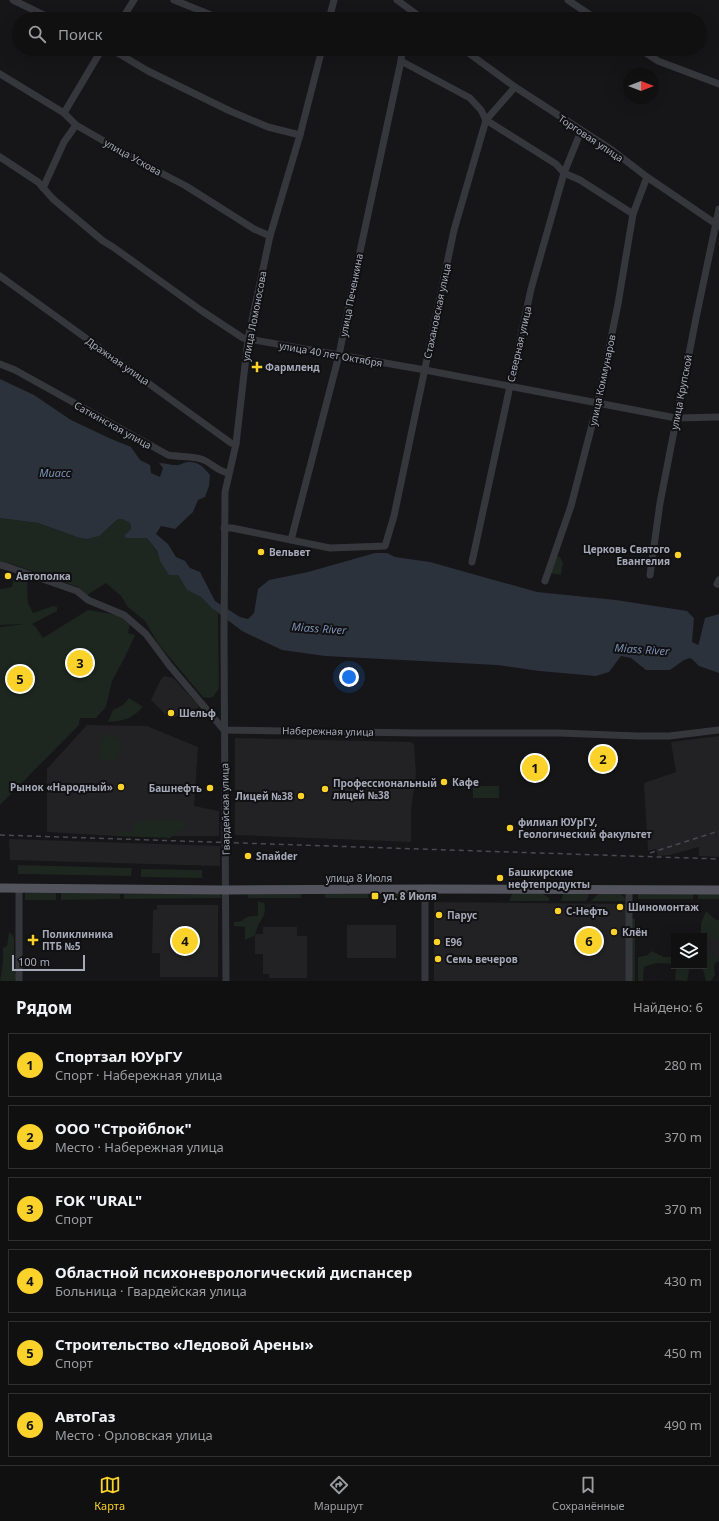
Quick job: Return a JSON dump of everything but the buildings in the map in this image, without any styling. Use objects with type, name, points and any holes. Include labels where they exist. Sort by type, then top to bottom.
[{"type":"main road","name":"улица 8 Июля","points":[[0,888],[226,890],[719,890]]},
{"type":"street","points":[[13,0],[38,12]]},
{"type":"street","points":[[126,12],[134,0]]},
{"type":"street","points":[[174,0],[204,12]]},
{"type":"street","points":[[331,12],[334,0]]},
{"type":"street","points":[[397,0],[406,2],[416,12]]},
{"type":"street","points":[[568,0],[586,12]]},
{"type":"street","points":[[64,113],[98,56]]},
{"type":"street","points":[[123,56],[148,71],[230,111],[268,127],[300,135]]},
{"type":"street","name":"улица Ломоносова","points":[[224,637],[225,492],[236,444],[248,339],[270,236],[300,135],[318,56]]},
{"type":"street","name":"улица Печенкина","points":[[291,540],[339,355],[401,56]]},
{"type":"street","name":"Торговая улица","points":[[473,56],[515,87],[612,150],[647,177],[718,225]]},
{"type":"street","points":[[650,56],[658,61],[719,84]]},
{"type":"street","points":[[401,61],[470,98],[481,110],[486,120],[556,164],[564,173],[580,180],[633,214]]},
{"type":"street","name":"улица Ускова","points":[[0,74],[64,113],[76,125],[142,163],[186,186],[254,229],[270,236]]},
{"type":"street","name":"Стахановская улица","points":[[291,540],[330,548],[385,546],[394,516],[454,230],[486,120],[515,87]]},
{"type":"street","points":[[43,188],[64,142],[76,125]]},
{"type":"street","name":"Северная улица","points":[[472,562],[531,289],[564,173],[581,131]]},
{"type":"street","name":"улица 40 лет Октября","points":[[0,157],[38,182],[53,199],[103,241],[242,337],[598,402],[676,418],[719,417]]},
{"type":"street","name":"улица Коммунаров","points":[[545,581],[571,506],[598,402],[618,304],[633,214],[647,177]]},
{"type":"street","name":"улица Крупской","points":[[650,575],[660,503],[676,418],[696,318],[718,225],[719,209]]},
{"type":"street","name":"Дражная улица","points":[[0,276],[231,443],[236,444]]},
{"type":"street","name":"Саткинская улица","points":[[0,364],[15,370],[168,455],[183,458],[198,458],[210,463],[222,472],[229,473]]},
{"type":"street","points":[[224,528],[232,528],[291,540]]},
{"type":"street","points":[[0,565],[8,566],[76,591],[88,600],[124,615],[146,634],[169,665],[224,730]]},
{"type":"street","name":"Гвардейская улица","points":[[224,637],[226,981]]},
{"type":"street","name":"Набережная улица","points":[[224,730],[417,733],[560,733],[637,736],[679,735],[719,730]]},
{"type":"street","points":[[19,888],[19,981]]},
{"type":"street","points":[[425,889],[425,981]]},
{"type":"street","points":[[629,890],[629,981]]},
{"type":"shaded area","points":[[0,518],[38,523],[77,537],[108,528],[118,519],[122,519],[130,523],[131,529],[124,537],[147,538],[157,552],[160,561],[178,575],[187,590],[201,597],[218,613],[219,686],[213,697],[203,697],[159,645],[145,621],[128,607],[121,596],[106,583],[87,595],[78,587],[9,563],[0,562]]},
{"type":"shaded area","points":[[555,556],[560,557],[563,563],[561,575],[549,573]]},
{"type":"shaded area","points":[[14,576],[27,581],[28,603],[33,613],[53,606],[57,607],[57,611],[32,624],[43,638],[88,610],[123,616],[123,619],[130,625],[128,633],[135,635],[112,681],[106,707],[96,718],[80,718],[79,725],[0,805],[0,627],[24,624],[0,625],[0,589],[12,587]]},
{"type":"shaded area","points":[[164,676],[173,678],[200,707],[170,719],[151,700]]},
{"type":"shaded area","points":[[129,698],[143,707],[135,715],[127,719],[108,722],[113,710],[123,705]]},
{"type":"shaded area","name":"Рынок «Народный»","points":[[87,725],[147,726],[198,747],[194,806],[219,811],[219,836],[117,836],[47,832],[47,769]]},
{"type":"shaded area","points":[[107,733],[121,741],[121,750],[115,761],[98,759],[101,740]]},
{"type":"shaded area","points":[[719,736],[719,857],[699,856],[699,847],[670,855],[658,856],[656,849],[648,851],[644,783],[676,772],[671,742]]},
{"type":"shaded area","name":"Профессиональный лицей №38","points":[[235,738],[411,742],[414,744],[416,774],[411,811],[411,842],[235,835]]},
{"type":"shaded area","points":[[473,786],[499,786],[499,798],[473,798]]},
{"type":"shaded area","points":[[172,819],[184,823],[185,830],[176,832],[170,838],[117,836],[117,832],[133,832],[133,822]]},
{"type":"shaded area","points":[[9,839],[220,846],[220,866],[10,860]]},
{"type":"shaded area","points":[[18,865],[132,868],[131,876],[18,874]]},
{"type":"shaded area","points":[[141,869],[202,870],[202,878],[141,877]]},
{"type":"shaded area","points":[[25,893],[56,893],[56,900],[25,900]]},
{"type":"shaded area","points":[[61,893],[120,894],[120,899],[61,900]]},
{"type":"shaded area","points":[[368,893],[368,898],[325,898],[325,894]]},
{"type":"shaded area","points":[[383,893],[416,893],[417,895],[416,897],[383,897]]},
{"type":"shaded area","points":[[638,893],[693,893],[693,899],[638,899]]},
{"type":"shaded area","points":[[698,893],[719,893],[719,899],[698,899]]},
{"type":"shaded area","points":[[124,894],[220,894],[222,898],[124,899]]},
{"type":"shaded area","points":[[249,894],[301,894],[301,898],[249,898],[247,896]]},
{"type":"shaded area","points":[[512,894],[543,894],[549,898],[549,901],[509,901]]},
{"type":"shaded area","points":[[563,894],[589,895],[586,901],[561,901]]},
{"type":"shaded area","points":[[598,894],[621,894],[625,898],[625,901],[591,901]]},
{"type":"shaded area","points":[[258,901],[264,903],[264,914],[254,936],[245,940],[245,927],[234,926],[234,922],[242,921],[249,917],[258,916]]},
{"type":"shaded area","points":[[434,902],[627,904],[627,981],[434,981]]},
{"type":"shaded area","points":[[157,905],[218,905],[218,977],[160,977],[160,953],[152,953],[153,910],[157,910]]},
{"type":"shaded area","points":[[706,911],[716,920],[719,920],[719,939],[707,939],[707,933],[701,933],[701,923]]},
{"type":"shaded area","points":[[633,918],[635,919],[635,981],[632,981]]},
{"type":"shaded area","points":[[347,925],[396,925],[396,958],[347,958]]},
{"type":"shaded area","points":[[263,927],[297,927],[297,936],[307,936],[307,978],[269,978],[269,974],[263,974],[263,954],[255,954],[255,934],[263,934]]},
{"type":"shaded area","points":[[202,929],[202,949],[194,958],[186,954],[187,944],[185,939],[195,930]]},
{"type":"shaded area","points":[[9,932],[14,937],[14,966],[17,981],[0,981],[3,963],[3,948],[7,946]]},
{"type":"shaded area","points":[[707,935],[719,935],[719,962],[707,962]]},
{"type":"shaded area","points":[[651,951],[664,957],[671,957],[671,964],[656,963],[644,967],[643,981],[638,981],[638,957],[648,955]]},
{"type":"shaded area","points":[[707,955],[719,957],[714,966],[715,975],[711,981],[706,981],[702,969],[707,969]]},
{"type":"shaded area","points":[[676,969],[690,969],[687,981],[675,980]]},
{"type":"water","name":"Миасс","points":[[0,379],[34,395],[71,420],[131,447],[140,460],[150,465],[151,473],[160,477],[163,468],[159,463],[177,465],[192,462],[205,469],[210,475],[209,486],[205,497],[198,500],[193,512],[175,529],[161,526],[156,534],[168,544],[176,557],[185,561],[190,568],[200,572],[215,601],[240,617],[248,619],[254,613],[258,589],[269,580],[308,572],[375,553],[387,553],[395,557],[430,562],[537,592],[616,600],[687,611],[694,618],[692,642],[698,645],[705,618],[719,614],[719,673],[699,666],[690,658],[684,660],[670,670],[646,670],[631,658],[621,656],[609,672],[596,676],[539,671],[497,665],[325,656],[282,650],[242,631],[213,609],[201,597],[187,590],[178,575],[169,575],[160,561],[157,551],[147,538],[126,538],[124,536],[131,529],[130,523],[122,519],[118,519],[99,536],[87,539],[77,537],[38,523],[0,518]]},
{"type":"railway","points":[[650,853],[719,831]]},
{"type":"railway","points":[[0,835],[719,859]]},
{"type":"place","name":"Фармленд","points":[[257,367]]},
{"type":"place","name":"Вельвет","points":[[261,552]]},
{"type":"place","name":"Церковь Святого Евангелия","points":[[678,555]]},
{"type":"place","name":"Автополка","points":[[8,576]]},
{"type":"place","name":"FOK \"URAL\"","points":[[80,663]]},
{"type":"place","name":"Строительство «Ледовой Арены»","points":[[20,679]]},
{"type":"place","name":"Шельф","points":[[171,713]]},
{"type":"place","name":"ООО \"Стройблок\"","points":[[603,759]]},
{"type":"place","name":"Спортзал ЮУрГУ","points":[[535,768]]},
{"type":"place","name":"Кафе","points":[[444,782]]},
{"type":"place","name":"Рынок «Народный»","points":[[121,787]]},
{"type":"place","name":"Башнефть","points":[[210,788]]},
{"type":"place","name":"Профессиональный лицей №38","points":[[325,789]]},
{"type":"place","name":"Лицей №38","points":[[301,796]]},
{"type":"place","name":"филиал ЮУрГУ, Геологический факультет","points":[[510,828]]},
{"type":"place","name":"Sпайder","points":[[248,856]]},
{"type":"place","name":"Башкирские нефтепродукты","points":[[500,878]]},
{"type":"place","name":"ул. 8 Июля","points":[[375,896]]},
{"type":"place","name":"Шиномонтаж","points":[[620,907]]},
{"type":"place","name":"С-Нефть","points":[[558,911]]},
{"type":"place","name":"Парус","points":[[439,915]]},
{"type":"place","name":"Клён","points":[[614,932]]},
{"type":"place","name":"Поликлиника ПТБ №5","points":[[33,940]]},
{"type":"place","name":"Областной психоневрологический диспансер","points":[[185,941]]},
{"type":"place","name":"АвтоГаз","points":[[589,941]]},
{"type":"place","name":"E96","points":[[437,942]]},
{"type":"place","name":"Семь вечеров","points":[[438,959]]},
{"type":"water label","name":"Miass River","points":[[319,628]]},
{"type":"water label","name":"Miass River","points":[[642,649]]}]
